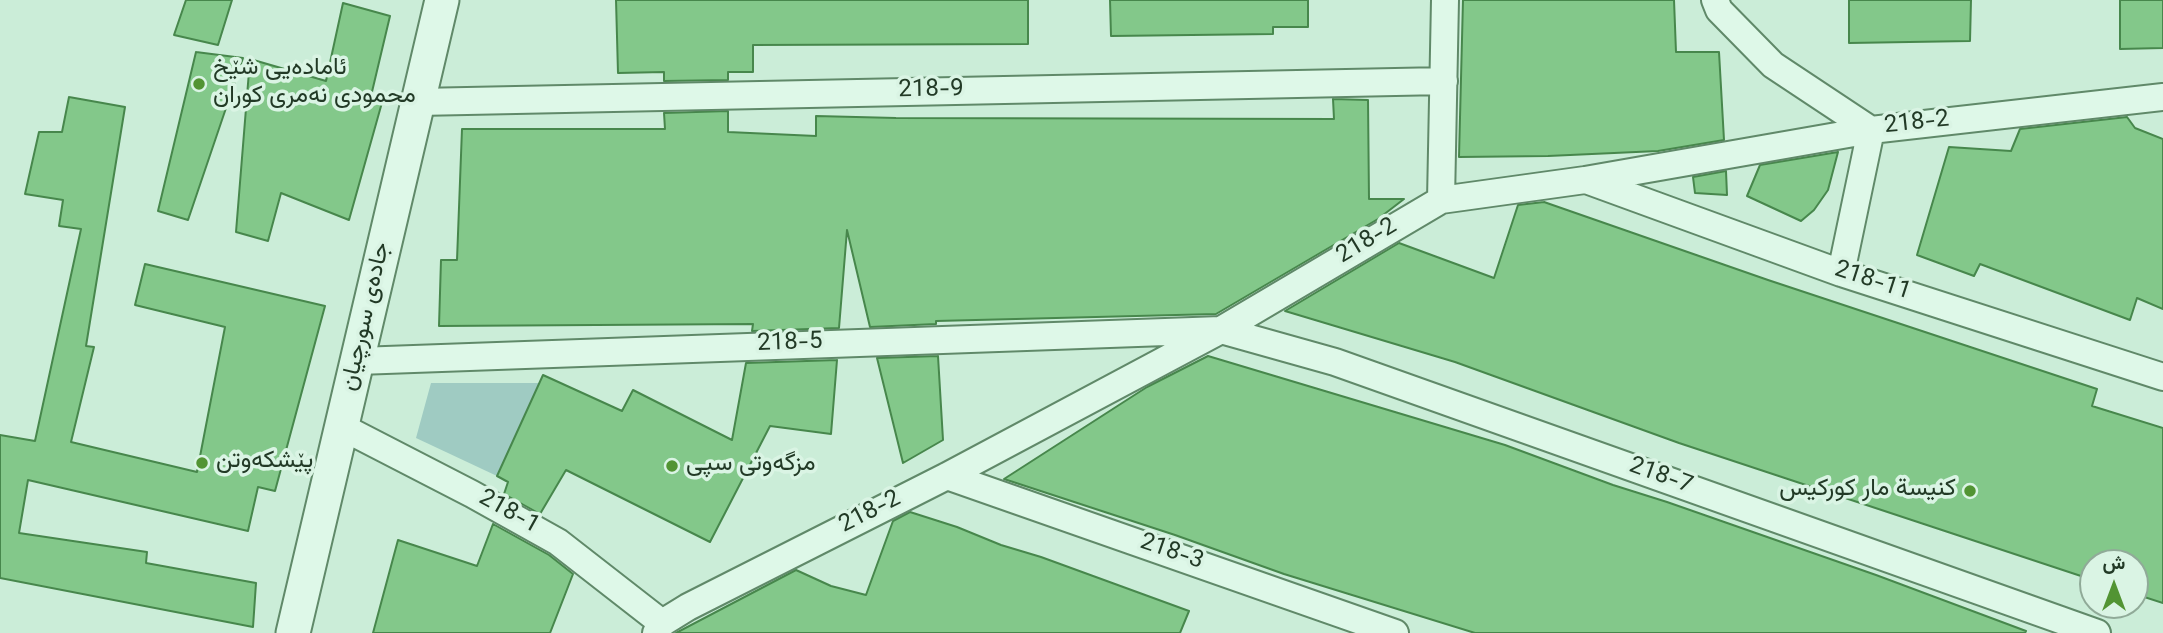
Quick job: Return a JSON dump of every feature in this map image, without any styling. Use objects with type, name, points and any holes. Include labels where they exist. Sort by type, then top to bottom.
[{"type":"street","name":"جادەی سورچیان","points":[[293,633],[442,0]]},
{"type":"street","points":[[1441,200],[1445,0]]},
{"type":"street","points":[[1715,0],[1719,10],[1773,65],[1871,130],[1841,273]]},
{"type":"street","name":"218-9","points":[[418,102],[1444,81]]},
{"type":"street","name":"218-2","points":[[659,628],[1221,330],[1441,200],[1585,180],[1871,130],[2163,97]]},
{"type":"street","name":"218-11","points":[[1585,180],[1841,273],[2163,377]]},
{"type":"street","name":"218-5","points":[[358,361],[1221,330]]},
{"type":"street","name":"218-7","points":[[1221,330],[1335,362],[2097,633]]},
{"type":"street","name":"218-1","points":[[342,427],[558,542],[659,628]]},
{"type":"street","name":"218-3","points":[[947,476],[1395,633]]},
{"type":"shaded area","points":[[431,383],[539,383],[497,476],[416,438]]},
{"type":"building","points":[[186,0],[232,0],[218,45],[174,35]]},
{"type":"building","points":[[616,0],[1028,0],[1028,44],[753,45],[753,72],[728,72],[728,80],[664,81],[664,72],[618,73]]},
{"type":"building","points":[[1110,0],[1308,0],[1308,27],[1273,27],[1273,34],[1111,36]]},
{"type":"building","points":[[1463,0],[1674,0],[1676,52],[1719,52],[1724,140],[1658,151],[1459,157]]},
{"type":"building","points":[[1849,0],[1971,0],[1970,41],[1849,43]]},
{"type":"building","points":[[2120,0],[2163,0],[2163,48],[2120,49]]},
{"type":"building","points":[[343,3],[390,16],[371,96],[383,99],[349,220],[281,193],[268,241],[236,232],[250,59],[326,81]]},
{"type":"building","points":[[196,52],[243,58],[188,220],[158,211]]},
{"type":"building","points":[[69,97],[125,107],[86,346],[94,347],[71,442],[197,472],[225,327],[135,305],[145,264],[325,306],[275,491],[258,487],[248,531],[28,480],[19,533],[147,552],[146,563],[256,583],[253,627],[0,578],[0,435],[35,441],[81,229],[59,226],[63,200],[25,194],[39,132],[62,132]]},
{"type":"building","points":[[1333,99],[1368,100],[1369,199],[1404,199],[1378,219],[1216,314],[936,321],[936,324],[870,327],[847,230],[839,328],[752,331],[753,324],[439,326],[441,260],[457,260],[462,129],[665,129],[664,113],[728,111],[728,132],[816,136],[816,116],[1334,119]]},
{"type":"building","points":[[2127,117],[2135,128],[2163,139],[2163,309],[2137,298],[2130,320],[1980,264],[1974,276],[1917,255],[1949,147],[2011,151],[2020,129]]},
{"type":"building","points":[[1838,152],[1828,190],[1814,210],[1801,221],[1747,196],[1760,165]]},
{"type":"building","points":[[1726,171],[1727,195],[1695,193],[1693,177]]},
{"type":"building","points":[[1544,202],[1768,280],[2097,389],[2092,406],[2163,428],[2163,603],[2149,598],[2149,549],[2079,549],[2079,575],[1679,443],[1455,362],[1285,311],[1399,243],[1494,278],[1518,205]]},
{"type":"building","points":[[938,356],[943,440],[903,463],[877,358]]},
{"type":"building","points":[[1208,356],[1505,445],[1876,575],[2026,631],[1475,633],[1284,574],[1004,479],[1147,387]]},
{"type":"building","points":[[837,360],[831,434],[770,426],[710,542],[566,470],[540,514],[504,494],[508,482],[497,476],[543,375],[622,411],[633,390],[732,440],[746,363]]},
{"type":"building","points":[[910,512],[1189,611],[1180,633],[676,633],[796,570],[831,586],[866,595],[893,521]]},
{"type":"building","points":[[493,524],[549,555],[573,574],[550,633],[373,633],[398,540],[477,566]]},
{"type":"place","name":"ئامادەیی شێخ محمودی نەمری کوران","points":[[199,84]]},
{"type":"place","name":"پێشکەوتن","points":[[202,463]]},
{"type":"place","name":"مزگەوتی سپی","points":[[672,466]]},
{"type":"place","name":"كنيسة مار كوركيس","points":[[1970,491]]}]
